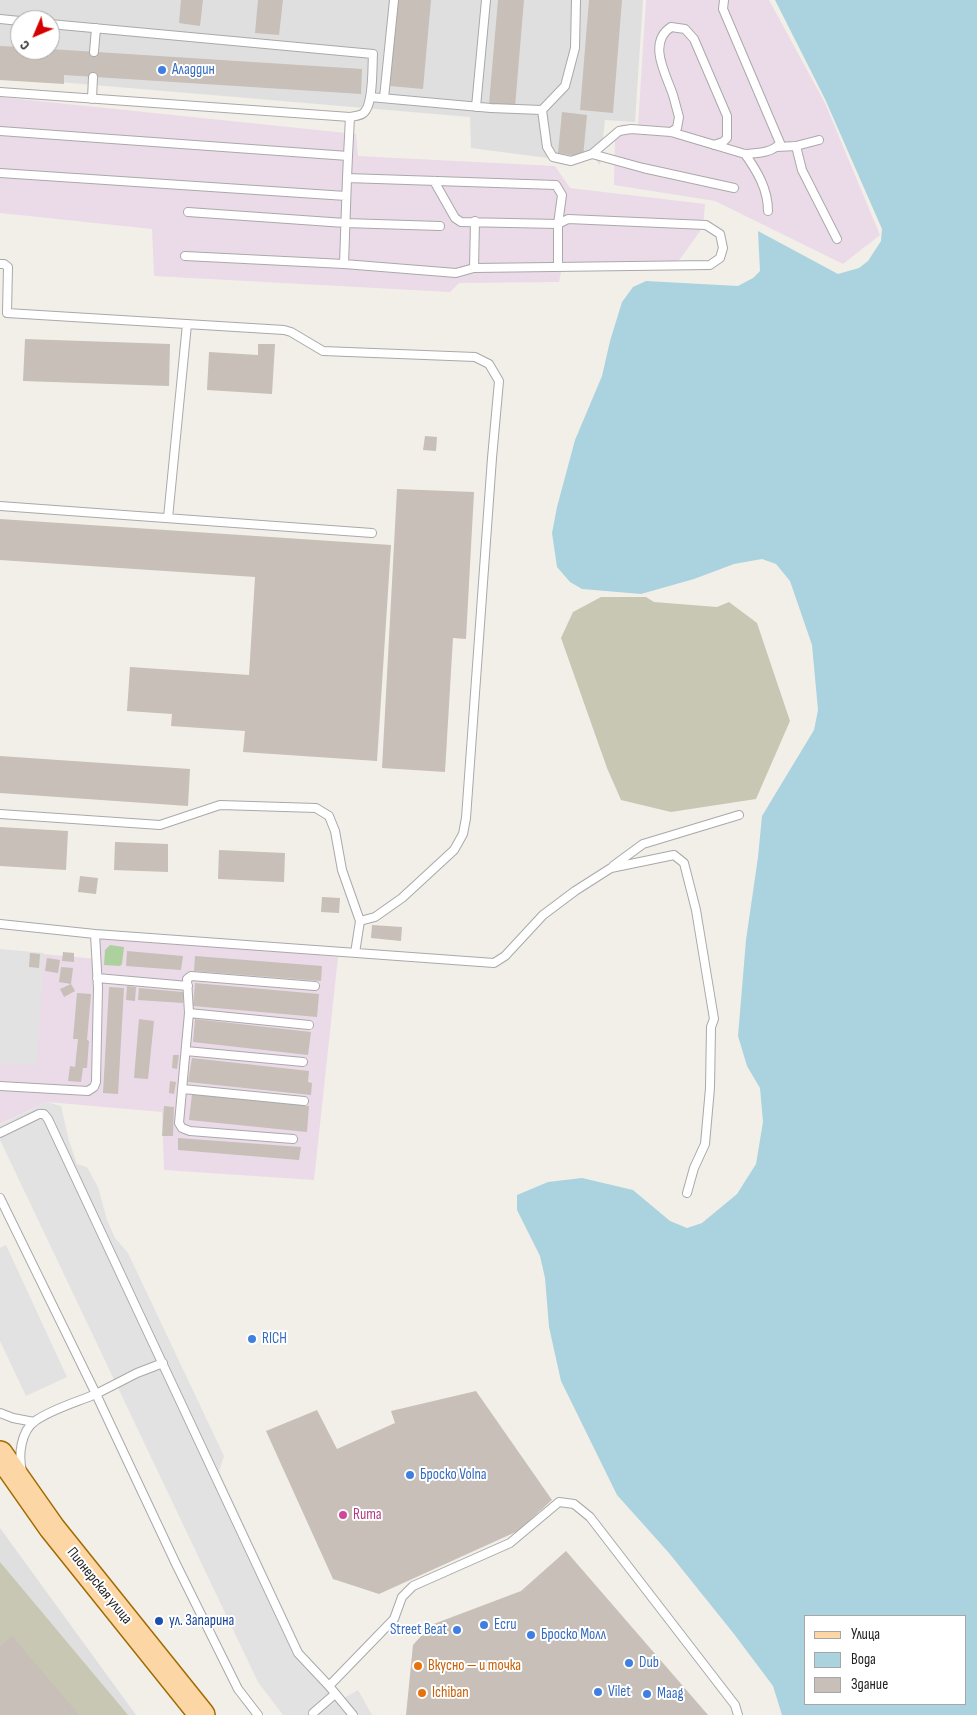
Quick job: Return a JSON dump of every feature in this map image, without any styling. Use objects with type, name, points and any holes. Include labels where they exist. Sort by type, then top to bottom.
[{"type":"main road","name":"Пионерская улица","points":[[0,1454],[30,1497],[202,1715]]},
{"type":"lane","points":[[384,98],[394,0]]},
{"type":"lane","points":[[476,107],[486,0]]},
{"type":"lane","points":[[370,97],[476,107],[542,110],[565,86],[575,48],[576,0]]},
{"type":"lane","points":[[724,0],[723,9],[780,143],[777,147]]},
{"type":"lane","points":[[0,92],[350,117],[361,115],[367,110],[374,54],[60,25]]},
{"type":"lane","points":[[671,132],[677,128],[679,117],[659,53],[662,36],[671,27],[685,29],[694,39],[727,116],[729,133],[727,138],[723,142],[714,145]]},
{"type":"lane","points":[[94,52],[96,28]]},
{"type":"lane","points":[[92,99],[93,77]]},
{"type":"lane","points":[[542,110],[547,146],[553,156],[570,161],[592,154],[619,131],[631,129],[671,132],[745,154],[758,153],[777,147],[796,146],[819,140]]},
{"type":"lane","points":[[344,264],[344,223],[350,117]]},
{"type":"lane","points":[[0,131],[348,156]]},
{"type":"lane","points":[[796,146],[802,170],[837,238]]},
{"type":"lane","points":[[592,154],[643,168],[734,188]]},
{"type":"lane","points":[[745,154],[759,174],[768,200],[768,211]]},
{"type":"lane","points":[[0,173],[346,196]]},
{"type":"lane","points":[[347,178],[556,185],[562,195],[558,224],[558,266]]},
{"type":"lane","points":[[185,256],[344,264],[456,273],[474,268],[710,265],[720,258],[723,248],[720,234],[706,226],[568,219],[558,224],[461,222],[455,218],[434,181]]},
{"type":"lane","points":[[188,212],[344,223],[440,226]]},
{"type":"lane","points":[[474,268],[475,221]]},
{"type":"lane","points":[[0,264],[7,265],[8,267],[7,313],[284,330],[291,332],[322,351],[475,357],[489,364],[500,381],[491,468],[466,818],[463,834],[454,850],[402,898],[374,918],[360,920]]},
{"type":"lane","points":[[168,518],[187,324]]},
{"type":"lane","points":[[0,506],[372,533]]},
{"type":"lane","points":[[0,814],[160,825],[220,805],[316,808],[329,816],[335,831],[342,870],[360,920],[354,953]]},
{"type":"lane","points":[[0,924],[95,934],[494,963],[505,956],[543,915],[643,844],[739,815]]},
{"type":"lane","points":[[611,868],[674,855],[684,863],[696,910],[714,1019],[711,1027],[709,1098],[705,1144],[694,1168],[688,1193]]},
{"type":"lane","points":[[0,1086],[88,1091],[94,1088],[96,1082],[98,988],[95,934]]},
{"type":"lane","points":[[292,1138],[190,1131],[182,1128],[179,1122],[189,1013],[188,977],[315,986]]},
{"type":"lane","points":[[97,978],[126,979],[188,986]]},
{"type":"lane","points":[[189,1013],[309,1025]]},
{"type":"lane","points":[[186,1051],[303,1062]]},
{"type":"lane","points":[[183,1089],[304,1101]]},
{"type":"lane","points":[[0,1133],[39,1114],[44,1114],[48,1118],[298,1653],[353,1715]]},
{"type":"lane","points":[[0,1198],[238,1689],[258,1715]]},
{"type":"lane","points":[[30,1497],[21,1467],[21,1446],[27,1431],[34,1422],[137,1373],[163,1363]]},
{"type":"lane","points":[[0,1413],[13,1418],[34,1422]]},
{"type":"lane","points":[[329,1686],[394,1619],[402,1597],[413,1586],[510,1543],[559,1502],[574,1504],[590,1517],[735,1705],[738,1715]]},
{"type":"lane","points":[[313,1713],[335,1694]]},
{"type":"shaded area","points":[[0,0],[643,0],[635,122],[605,120],[600,165],[591,154],[571,161],[471,148],[470,117],[0,77]]},
{"type":"shaded area","points":[[646,0],[769,0],[825,103],[880,235],[843,264],[715,201],[614,185],[615,133],[622,124],[638,126]]},
{"type":"shaded area","points":[[0,97],[356,134],[358,156],[555,166],[570,188],[705,204],[703,227],[675,266],[562,267],[559,282],[459,283],[450,292],[154,276],[152,229],[0,213]]},
{"type":"shaded area","points":[[601,597],[646,597],[654,602],[717,607],[729,602],[757,623],[790,721],[756,799],[671,812],[621,800],[607,768],[561,638],[573,612]]},
{"type":"shaded area","points":[[99,933],[338,957],[314,1180],[164,1170],[162,1112],[47,1102],[0,1124],[0,950],[97,959]]},
{"type":"shaded area","points":[[0,949],[44,953],[37,1065],[0,1063]]},
{"type":"shaded area","points":[[47,1102],[61,1106],[69,1141],[77,1164],[87,1167],[98,1187],[107,1220],[115,1238],[128,1253],[224,1456],[219,1471],[304,1653],[344,1698],[358,1690],[372,1715],[283,1715],[258,1682],[0,1140],[0,1125]]},
{"type":"shaded area","points":[[6,1245],[67,1377],[26,1396],[0,1341],[0,1248]]},
{"type":"shaded area","points":[[0,1528],[136,1715],[0,1715]]},
{"type":"shaded area","points":[[0,1562],[128,1715],[0,1715]]},
{"type":"green space","points":[[110,945],[124,947],[122,964],[120,966],[104,965],[105,950]]},
{"type":"water","points":[[775,0],[977,0],[977,1715],[782,1715],[773,1686],[734,1634],[669,1553],[617,1495],[561,1381],[549,1327],[545,1278],[540,1256],[517,1210],[517,1195],[548,1182],[582,1178],[633,1190],[670,1221],[687,1228],[702,1223],[737,1194],[756,1164],[763,1122],[760,1088],[747,1066],[738,1036],[746,940],[762,816],[814,730],[818,710],[812,645],[790,581],[776,564],[762,559],[734,564],[694,579],[641,594],[582,589],[570,582],[557,567],[552,533],[575,440],[602,376],[622,302],[633,287],[646,281],[738,286],[753,278],[760,271],[758,231],[838,274],[859,268],[868,261],[881,241],[882,229],[825,99]]},
{"type":"building","points":[[181,0],[203,0],[200,26],[179,23]]},
{"type":"building","points":[[258,0],[283,0],[279,35],[255,33]]},
{"type":"building","points":[[397,0],[431,0],[423,89],[390,86]]},
{"type":"building","points":[[498,0],[524,0],[515,107],[489,104]]},
{"type":"building","points":[[589,0],[622,0],[613,113],[580,110]]},
{"type":"building","points":[[0,46],[10,46],[10,60],[60,60],[60,50],[362,69],[361,94],[64,75],[64,84],[0,80]]},
{"type":"building","points":[[562,112],[587,115],[583,157],[558,153]]},
{"type":"building","points":[[25,339],[170,344],[169,386],[23,381]]},
{"type":"building","points":[[258,344],[275,344],[272,394],[207,390],[209,352],[258,355]]},
{"type":"building","points":[[425,436],[437,437],[436,451],[423,450]]},
{"type":"building","points":[[397,489],[474,492],[466,639],[453,638],[445,772],[382,768]]},
{"type":"building","points":[[0,519],[391,545],[377,761],[243,752],[245,731],[171,726],[172,714],[127,711],[130,667],[249,675],[255,577],[0,560]]},
{"type":"building","points":[[0,756],[190,769],[188,806],[0,793]]},
{"type":"building","points":[[0,827],[68,831],[66,870],[0,866]]},
{"type":"building","points":[[115,842],[168,844],[168,872],[114,870]]},
{"type":"building","points":[[219,850],[285,853],[284,882],[218,879]]},
{"type":"building","points":[[80,876],[98,878],[96,894],[78,892]]},
{"type":"building","points":[[322,897],[340,898],[339,913],[321,912]]},
{"type":"building","points":[[372,925],[402,927],[401,941],[371,938]]},
{"type":"building","points":[[127,951],[183,956],[181,970],[126,966]]},
{"type":"building","points":[[63,952],[74,953],[74,962],[62,961]]},
{"type":"building","points":[[30,953],[40,954],[39,968],[29,967]]},
{"type":"building","points":[[195,956],[322,966],[321,981],[194,971]]},
{"type":"building","points":[[47,958],[60,960],[58,973],[45,971]]},
{"type":"building","points":[[61,967],[73,968],[71,984],[59,982]]},
{"type":"building","points":[[195,983],[319,994],[317,1017],[193,1006]]},
{"type":"building","points":[[71,984],[75,991],[64,997],[60,989]]},
{"type":"building","points":[[127,986],[136,987],[135,1001],[126,1000]]},
{"type":"building","points":[[109,987],[124,988],[118,1094],[103,1093]]},
{"type":"building","points":[[139,988],[183,992],[183,1003],[138,1000]]},
{"type":"building","points":[[77,993],[91,994],[87,1040],[89,1041],[87,1068],[83,1068],[81,1082],[68,1081],[70,1066],[75,1067],[78,1039],[73,1039]]},
{"type":"building","points":[[139,1019],[154,1021],[148,1079],[134,1078]]},
{"type":"building","points":[[195,1019],[311,1032],[308,1055],[193,1042]]},
{"type":"building","points":[[173,1055],[179,1055],[177,1069],[172,1068]]},
{"type":"building","points":[[192,1058],[309,1071],[308,1082],[312,1083],[311,1095],[188,1082]]},
{"type":"building","points":[[170,1081],[176,1082],[174,1094],[169,1093]]},
{"type":"building","points":[[192,1094],[309,1106],[307,1132],[189,1120]]},
{"type":"building","points":[[164,1106],[174,1107],[173,1136],[162,1136]]},
{"type":"building","points":[[178,1138],[301,1147],[299,1160],[178,1150]]},
{"type":"building","name":"Броско Volna","points":[[476,1391],[552,1500],[518,1531],[379,1594],[333,1579],[266,1431],[317,1410],[337,1449],[395,1423],[391,1411]]},
{"type":"building","name":"Броско Молл","points":[[566,1551],[708,1715],[406,1715],[413,1645],[431,1625],[521,1591]]},
{"type":"building","points":[[12,1636],[79,1715],[0,1715],[0,1646]]},
{"type":"place","name":"Аладдин","points":[[162,70]]},
{"type":"place","name":"RICH","points":[[252,1339]]},
{"type":"place","name":"Броско Volna","points":[[410,1475]]},
{"type":"place","name":"Ruma","points":[[343,1515]]},
{"type":"place","name":"ул. Запарина","points":[[159,1621]]},
{"type":"place","name":"Ecru","points":[[484,1625]]},
{"type":"place","name":"Street Beat","points":[[457,1630]]},
{"type":"place","name":"Броско Молл","points":[[531,1635]]},
{"type":"place","name":"Dub","points":[[629,1663]]},
{"type":"place","name":"Вкусно — и точка","points":[[418,1666]]},
{"type":"place","name":"Vilet","points":[[598,1692]]},
{"type":"place","name":"Ichiban","points":[[422,1693]]},
{"type":"place","name":"Maag","points":[[647,1694]]}]
